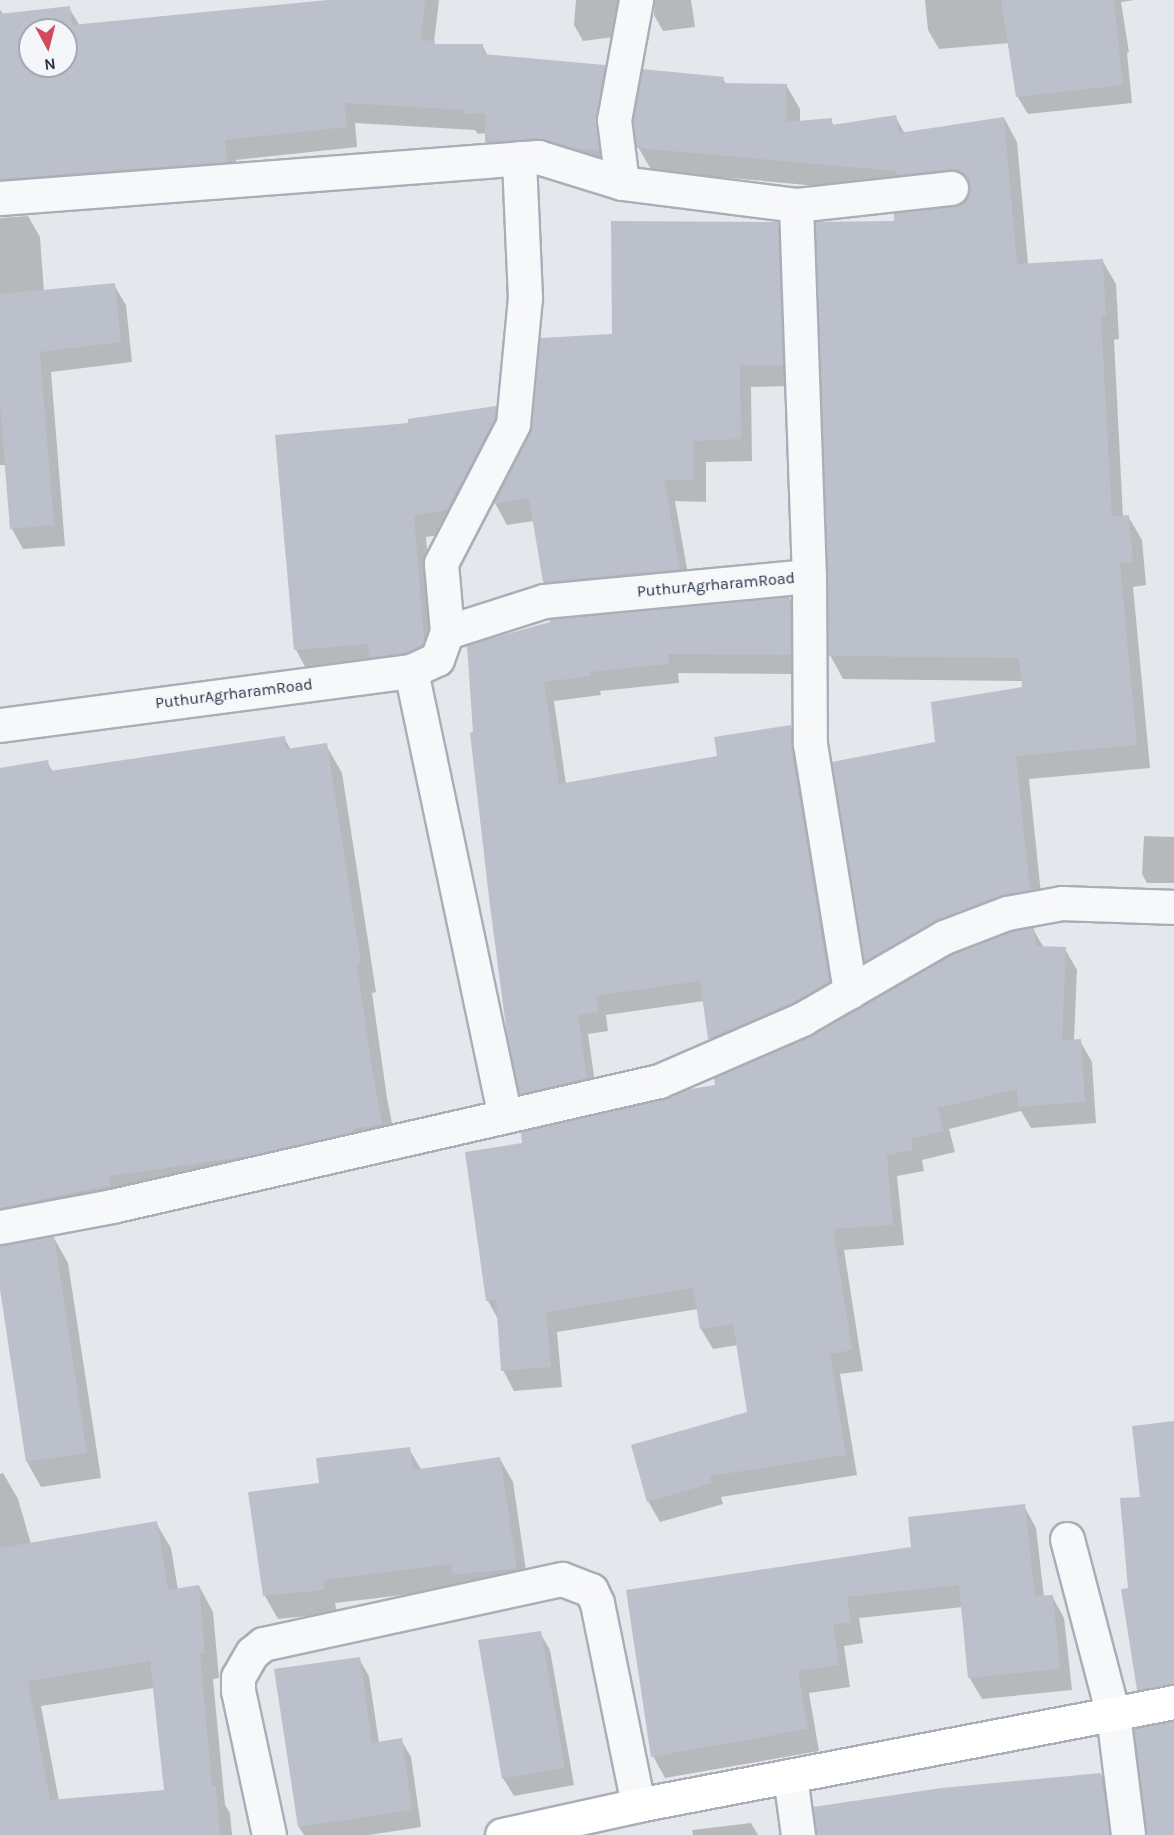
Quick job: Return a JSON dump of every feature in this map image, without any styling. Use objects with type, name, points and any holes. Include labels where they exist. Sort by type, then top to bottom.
[{"type":"street","points":[[622,183],[614,120],[628,3]]},
{"type":"street","points":[[0,198],[538,157],[622,183],[796,205],[951,188]]},
{"type":"street","name":"PuthurAgrharamRoad","points":[[0,724],[411,672],[437,659],[447,632],[441,563],[513,424],[525,298],[519,158]]},
{"type":"street","points":[[796,205],[809,576],[810,744],[850,992]]},
{"type":"street","name":"PuthurAgrharamRoad","points":[[447,632],[544,600],[809,576]]},
{"type":"street","points":[[411,672],[505,1116]]},
{"type":"street","points":[[0,1227],[112,1206],[659,1081],[802,1019],[944,937],[1007,913],[1062,903],[1174,907]]},
{"type":"street","points":[[1068,1539],[1113,1714],[1128,1835]]},
{"type":"street","points":[[269,1835],[238,1692],[238,1677],[252,1653],[263,1644],[562,1579],[591,1590],[597,1603],[638,1805]]},
{"type":"street","points":[[502,1835],[638,1805],[1174,1702]]},
{"type":"street","points":[[790,1776],[798,1835]]},
{"type":"building","points":[[328,0],[425,0],[421,40],[435,41],[435,44],[483,44],[483,54],[605,65],[596,117],[599,150],[577,149],[537,138],[485,142],[485,113],[464,114],[464,110],[344,103],[347,127],[225,140],[227,162],[0,179],[0,14],[70,6],[71,18],[18,18],[18,78],[78,78],[78,24]]},
{"type":"building","points":[[1001,0],[1114,0],[1123,85],[1016,97]]},
{"type":"building","points":[[642,69],[724,77],[723,83],[787,84],[786,122],[832,118],[832,125],[896,115],[899,133],[1004,117],[1017,264],[1103,259],[1106,316],[1101,316],[1112,517],[1129,515],[1133,562],[1120,563],[1137,745],[1016,756],[1030,890],[1001,895],[937,920],[864,962],[832,762],[935,742],[931,702],[1022,687],[1019,658],[828,656],[815,222],[894,221],[894,213],[962,203],[968,196],[969,185],[966,177],[959,171],[950,169],[896,175],[896,171],[636,148],[633,121]]},
{"type":"building","points":[[611,221],[778,222],[783,365],[740,365],[741,439],[694,441],[694,480],[664,480],[680,569],[543,582],[529,498],[493,504],[532,426],[540,338],[612,334]]},
{"type":"building","points":[[115,283],[121,342],[40,352],[54,525],[10,529],[0,405],[0,294]]},
{"type":"building","points":[[496,406],[495,419],[447,510],[414,515],[424,640],[422,645],[406,653],[369,657],[368,644],[294,650],[275,435],[408,423],[408,419]]},
{"type":"building","points":[[790,597],[791,655],[668,654],[669,664],[590,672],[591,676],[544,682],[559,784],[717,756],[714,737],[791,725],[791,747],[829,982],[794,1002],[708,1039],[700,981],[596,996],[598,1012],[578,1015],[587,1078],[519,1094],[508,1042],[490,906],[470,733],[473,732],[467,645],[550,622],[549,619]]},
{"type":"building","points":[[285,736],[286,749],[327,743],[361,964],[357,964],[382,1124],[353,1129],[353,1132],[249,1156],[109,1176],[111,1185],[0,1208],[0,768],[48,760],[50,771]]},
{"type":"building","points":[[1034,927],[1036,946],[1066,947],[1062,1040],[1081,1039],[1085,1102],[1018,1107],[1017,1089],[938,1108],[944,1131],[911,1139],[913,1150],[887,1155],[893,1225],[833,1229],[852,1350],[830,1354],[846,1455],[710,1476],[712,1483],[647,1502],[631,1445],[747,1412],[733,1324],[700,1329],[693,1288],[546,1312],[551,1367],[501,1371],[496,1300],[486,1301],[465,1152],[522,1143],[521,1132],[663,1099],[685,1090],[715,1085],[714,1078],[811,1035],[952,954],[1012,931]]},
{"type":"building","points":[[54,1236],[87,1453],[26,1462],[0,1289],[0,1245]]},
{"type":"building","points":[[1174,1421],[1174,1684],[1137,1690],[1121,1589],[1128,1588],[1120,1498],[1140,1497],[1132,1426]]},
{"type":"building","points":[[410,1447],[413,1470],[500,1457],[517,1568],[453,1575],[451,1564],[323,1580],[324,1590],[263,1596],[248,1492],[319,1483],[316,1458]]},
{"type":"building","points":[[1025,1504],[1035,1596],[1053,1595],[1060,1669],[968,1678],[959,1585],[847,1597],[851,1622],[833,1625],[839,1665],[798,1671],[808,1729],[651,1757],[626,1590],[911,1547],[908,1517]]},
{"type":"building","points":[[157,1521],[168,1590],[199,1585],[205,1653],[200,1653],[212,1786],[216,1786],[220,1835],[0,1835],[0,1548]],"holes":[[[150,1661],[164,1790],[50,1800],[28,1681]]]},
{"type":"building","points":[[541,1631],[565,1768],[502,1779],[478,1640]]},
{"type":"building","points":[[360,1657],[372,1743],[402,1738],[412,1810],[298,1827],[274,1669]]},
{"type":"building","points":[[1174,1721],[1174,1835],[1146,1835],[1134,1729]]},
{"type":"building","points":[[1101,1773],[1109,1835],[816,1835],[813,1807],[942,1788]]}]
